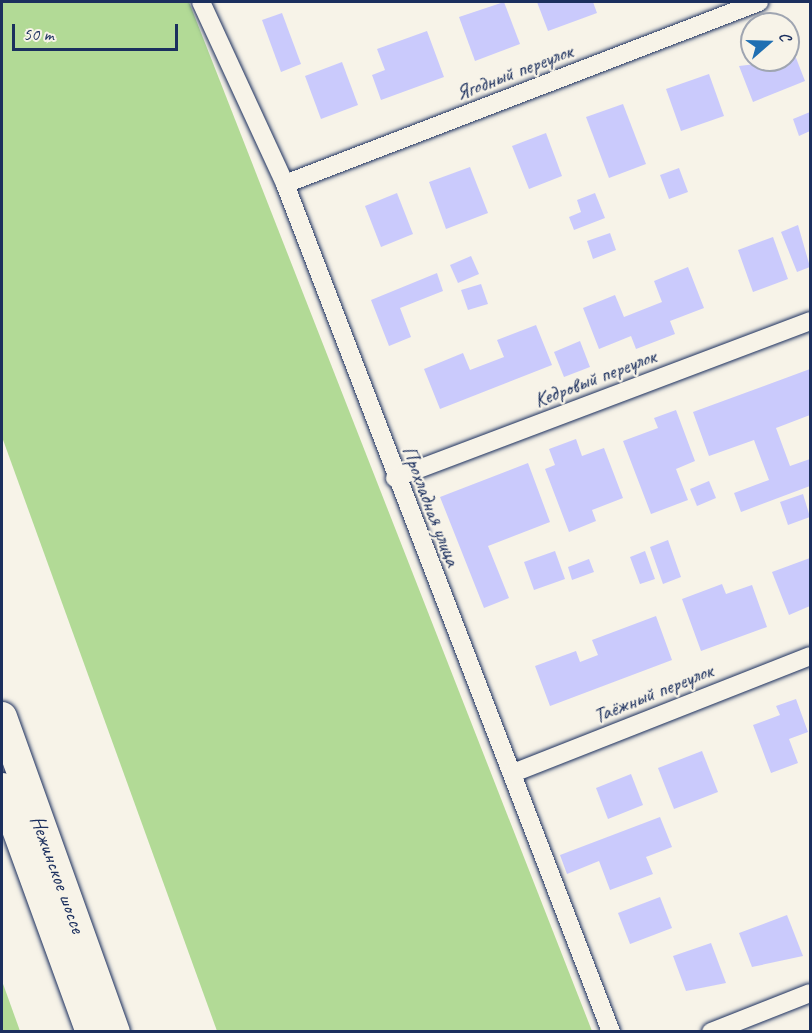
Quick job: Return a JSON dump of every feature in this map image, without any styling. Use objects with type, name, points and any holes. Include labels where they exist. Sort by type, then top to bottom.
[{"type":"main road","name":"Нежинское шоссе","points":[[2,717],[115,1032]]},
{"type":"main road","name":"Нежинское шоссе","points":[[2,788],[91,1032]]},
{"type":"street","name":"Прохладная улица","points":[[201,2],[285,184],[395,478],[513,773],[611,1032]]},
{"type":"street","name":"Ягодный переулок","points":[[285,184],[759,2]]},
{"type":"street","name":"Кедровый переулок","points":[[395,478],[810,321]]},
{"type":"street","name":"Таёжный переулок","points":[[513,773],[810,656]]},
{"type":"street","points":[[711,1032],[810,993]]},
{"type":"green space","points":[[2,2],[189,2],[592,1031],[217,1031],[2,437]]},
{"type":"green space","points":[[2,981],[20,1031],[2,1031]]},
{"type":"building","points":[[504,2],[520,44],[475,61],[459,17]]},
{"type":"building","points":[[537,2],[593,2],[597,13],[548,31]]},
{"type":"building","points":[[282,13],[301,64],[281,72],[262,20]]},
{"type":"building","points":[[427,31],[444,77],[381,100],[372,75],[385,70],[377,49]]},
{"type":"building","points":[[342,62],[358,105],[321,119],[305,76]]},
{"type":"building","points":[[800,68],[805,81],[753,102],[741,72],[800,72]]},
{"type":"building","points":[[709,74],[724,116],[681,131],[666,89]]},
{"type":"building","points":[[623,104],[646,164],[609,178],[586,117]]},
{"type":"building","points":[[810,112],[810,131],[799,136],[793,119]]},
{"type":"building","points":[[546,133],[562,176],[529,189],[512,146]]},
{"type":"building","points":[[470,167],[488,213],[446,229],[429,182]]},
{"type":"building","points":[[679,168],[688,192],[669,199],[660,175]]},
{"type":"building","points":[[397,193],[413,234],[381,247],[365,206]]},
{"type":"building","points":[[595,193],[605,218],[574,230],[569,217],[581,212],[577,200]]},
{"type":"building","points":[[798,225],[810,267],[797,272],[781,232]]},
{"type":"building","points":[[610,233],[616,250],[593,259],[587,241]]},
{"type":"building","points":[[773,237],[788,279],[753,292],[738,250]]},
{"type":"building","points":[[471,256],[479,274],[458,283],[450,265]]},
{"type":"building","points":[[688,267],[704,308],[670,321],[675,334],[636,349],[631,336],[599,349],[583,308],[615,295],[624,317],[662,302],[654,281]]},
{"type":"building","points":[[437,273],[443,291],[400,308],[411,337],[389,346],[371,300]]},
{"type":"building","points":[[481,284],[488,304],[468,310],[461,290]]},
{"type":"building","points":[[536,325],[552,365],[440,409],[424,369],[463,353],[470,370],[504,357],[497,340]]},
{"type":"building","points":[[580,341],[590,367],[564,377],[554,352]]},
{"type":"building","points":[[810,369],[810,415],[776,428],[790,466],[810,459],[810,486],[741,512],[734,493],[769,480],[754,440],[709,456],[693,412]]},
{"type":"building","points":[[676,410],[695,461],[676,469],[688,500],[651,514],[623,441],[658,428],[654,418]]},
{"type":"building","points":[[576,439],[582,456],[604,448],[623,498],[592,510],[596,521],[569,532],[545,469],[555,465],[549,449]]},
{"type":"building","points":[[528,463],[550,522],[488,546],[509,598],[484,608],[440,497]]},
{"type":"building","points":[[709,481],[716,498],[697,506],[690,489]]},
{"type":"building","points":[[803,494],[810,517],[788,525],[780,502]]},
{"type":"building","points":[[668,540],[681,577],[663,584],[650,547]]},
{"type":"building","points":[[555,551],[565,579],[534,590],[524,562]]},
{"type":"building","points":[[645,551],[655,579],[640,584],[630,557]]},
{"type":"building","points":[[810,558],[810,606],[789,615],[772,572]]},
{"type":"building","points":[[589,559],[594,572],[572,580],[568,567]]},
{"type":"building","points":[[722,584],[726,594],[752,585],[767,627],[701,651],[682,599]]},
{"type":"building","points":[[656,616],[672,660],[550,706],[535,666],[576,651],[580,662],[598,655],[592,640]]},
{"type":"building","points":[[796,699],[808,732],[789,739],[798,763],[771,773],[753,725],[780,715],[776,706]]},
{"type":"building","points":[[702,751],[718,792],[674,809],[658,768]]},
{"type":"building","points":[[631,774],[643,805],[608,819],[596,788]]},
{"type":"building","points":[[660,817],[672,847],[646,857],[653,874],[610,890],[599,861],[567,874],[560,855]]},
{"type":"building","points":[[660,897],[672,928],[630,944],[618,913]]},
{"type":"building","points":[[787,915],[803,956],[752,967],[739,933]]},
{"type":"building","points":[[711,943],[726,983],[686,991],[673,956]]}]
